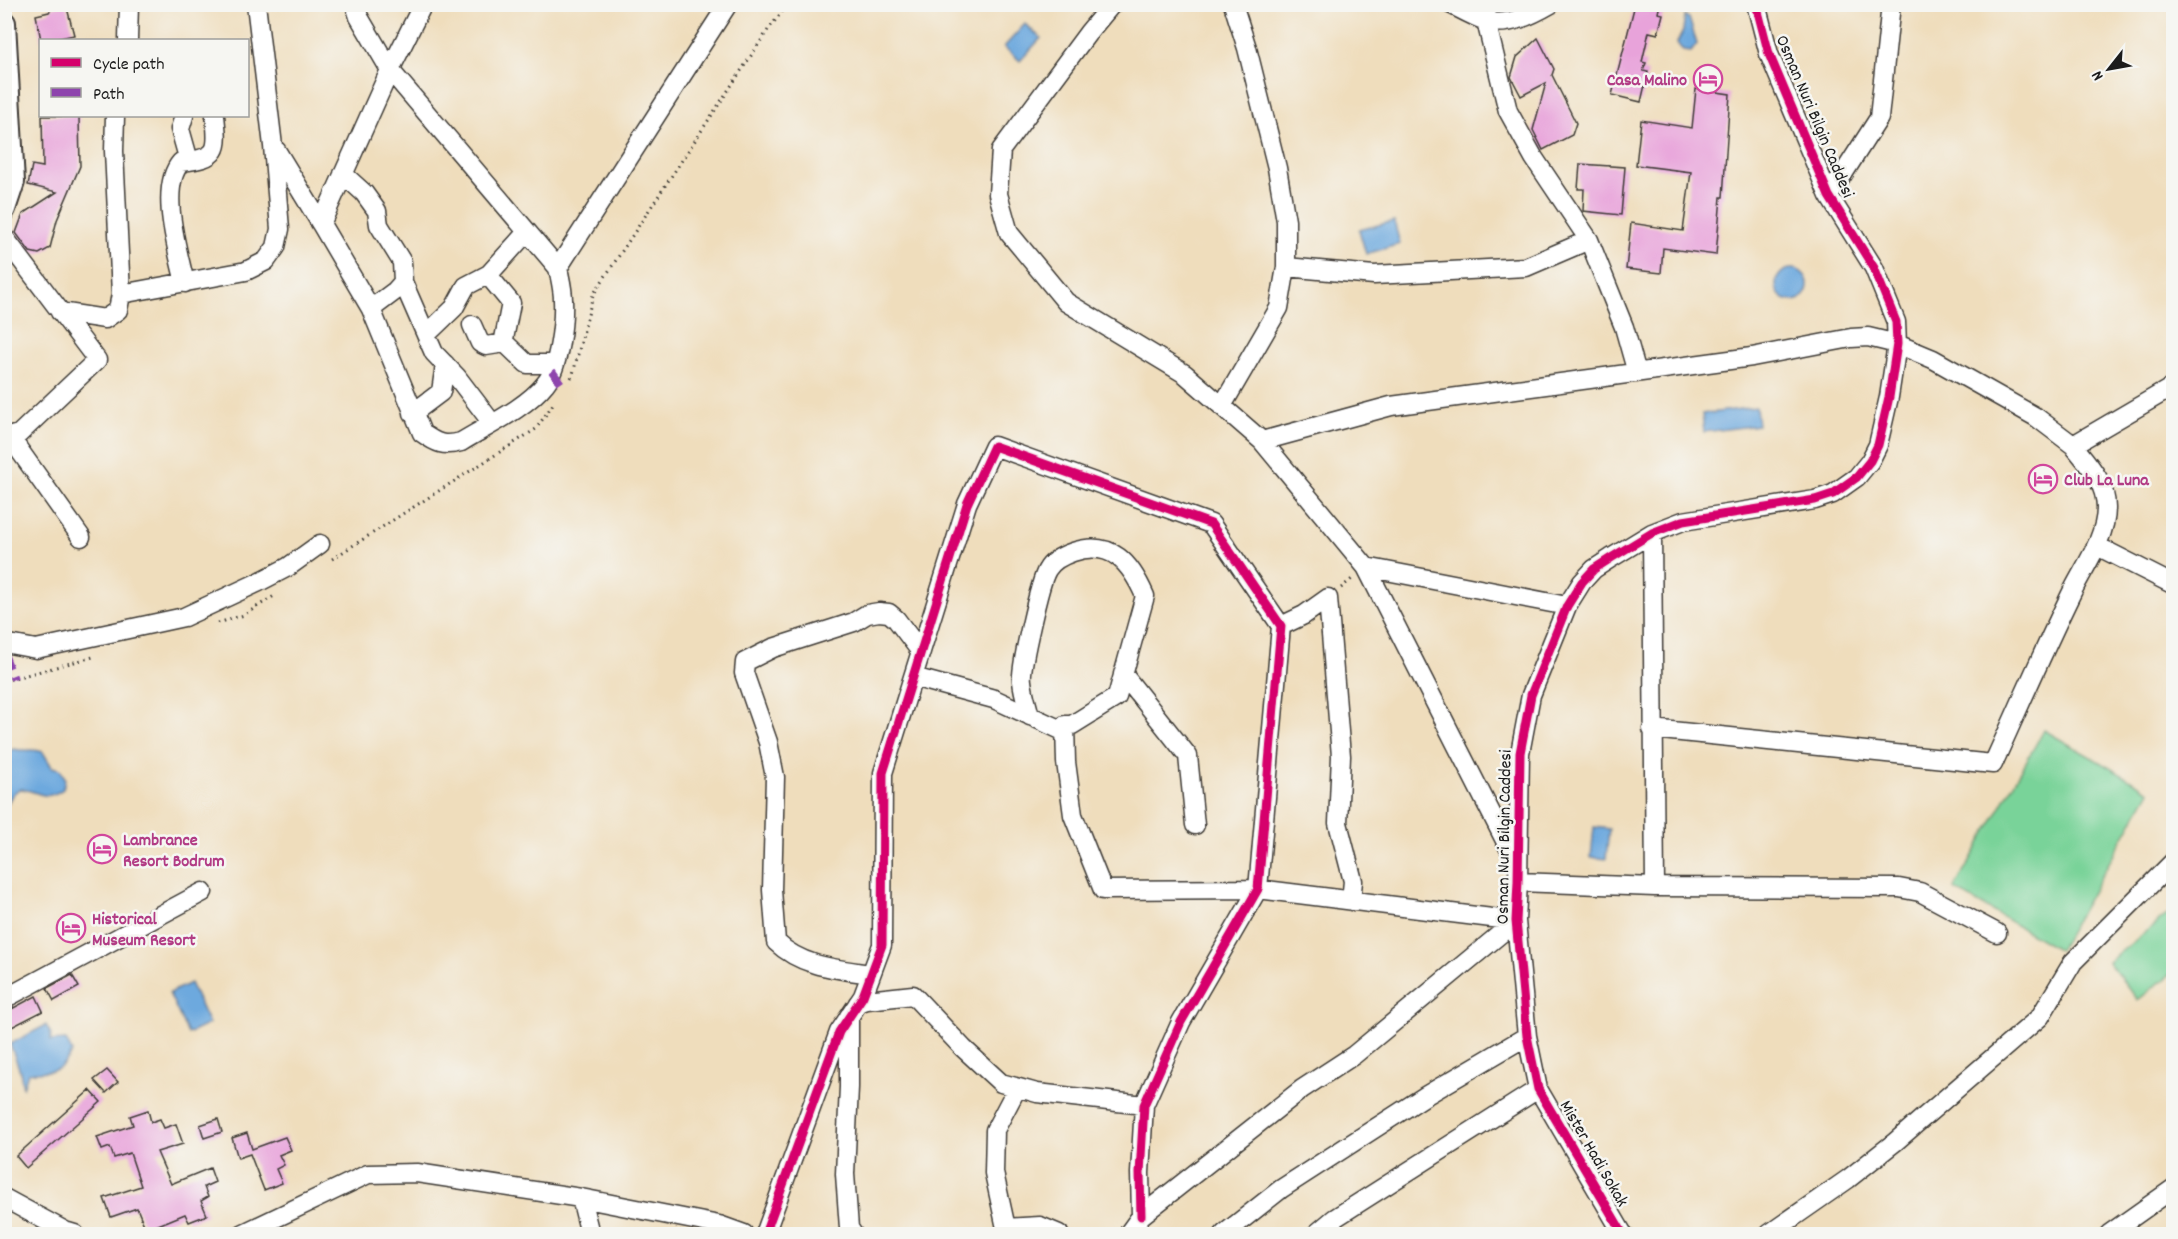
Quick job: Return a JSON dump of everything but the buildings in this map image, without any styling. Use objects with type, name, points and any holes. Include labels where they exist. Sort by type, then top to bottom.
[{"type":"main road","points":[[4,23],[13,182],[4,209]]},
{"type":"street","points":[[128,39],[129,4]]},
{"type":"street","points":[[121,294],[246,271],[266,261],[276,247],[280,229],[273,146],[253,37],[256,4]]},
{"type":"street","points":[[273,146],[371,309],[422,433],[435,443],[448,446],[461,442],[531,398],[546,384],[554,364],[561,328],[563,299],[558,268],[390,70],[359,17],[355,4]]},
{"type":"street","points":[[321,224],[390,70],[423,4]]},
{"type":"street","points":[[558,268],[728,4]]},
{"type":"street","points":[[1113,4],[1088,33],[1001,150],[998,194],[1009,233],[1066,302],[1185,374],[1262,441],[1366,567],[1518,873],[1655,887],[1899,888],[1920,892],[1997,933]]},
{"type":"street","points":[[1222,406],[1279,308],[1286,267],[1286,221],[1277,168],[1247,48],[1233,4]]},
{"type":"street","points":[[1450,4],[1486,13],[1499,23],[1532,15],[1551,4]]},
{"type":"street","name":"Osman Nuri Bilgin Caddesi","points":[[1538,1089],[1527,1036],[1516,921],[1520,753],[1531,695],[1567,606],[1582,582],[1594,569],[1652,533],[1683,521],[1815,500],[1833,494],[1857,477],[1870,461],[1878,445],[1889,397],[1897,344],[1896,322],[1874,268],[1829,196],[1769,54],[1756,4]]},
{"type":"street","points":[[1829,196],[1879,118],[1891,4]]},
{"type":"street","points":[[1486,13],[1508,111],[1534,158],[1589,240],[1624,327],[1637,373]]},
{"type":"street","points":[[60,312],[105,319],[118,310],[121,294],[114,151],[115,117]]},
{"type":"street","points":[[184,117],[180,129],[189,161]]},
{"type":"street","points":[[185,283],[174,233],[170,186],[175,169],[182,162],[202,160],[214,152],[218,141],[215,117]]},
{"type":"street","points":[[343,174],[364,194],[377,211],[379,225],[402,262],[404,282],[434,353],[457,376],[492,423]]},
{"type":"street","points":[[426,334],[454,308],[466,286],[488,275],[527,232]]},
{"type":"street","points":[[4,237],[97,360],[19,434],[7,437],[81,537]]},
{"type":"street","points":[[1286,267],[1374,275],[1526,267],[1589,240]]},
{"type":"street","points":[[488,275],[511,303],[503,344]]},
{"type":"street","points":[[371,309],[404,282]]},
{"type":"street","points":[[472,325],[480,343],[486,346],[506,343],[527,364],[554,364]]},
{"type":"street","points":[[1262,441],[1391,406],[1752,357],[1851,338],[1868,337],[1897,344],[1933,359],[2036,417],[2073,445],[2097,474],[2104,493],[2106,510],[2097,546],[2072,591],[1993,764],[1652,729]]},
{"type":"street","points":[[413,413],[441,392],[445,364]]},
{"type":"street","points":[[2073,445],[2174,386]]},
{"type":"street","points":[[765,1234],[839,1032],[854,1010],[882,945],[884,773],[967,504],[994,446],[1211,524],[1281,626],[1258,889],[1181,1022],[1144,1105],[1140,1173],[1141,1216]]},
{"type":"street","points":[[1652,533],[1655,887]]},
{"type":"street","points":[[4,643],[36,649],[184,617],[288,567],[320,544]]},
{"type":"street","points":[[2097,546],[2174,585]]},
{"type":"street","points":[[1030,716],[1021,678],[1040,585],[1048,568],[1063,555],[1083,549],[1100,548],[1130,566],[1145,596],[1117,697],[1072,725],[1065,725]]},
{"type":"street","points":[[1366,567],[1567,606]]},
{"type":"street","points":[[1281,626],[1304,615],[1328,598]]},
{"type":"street","points":[[1328,598],[1341,756],[1338,824],[1353,881],[1351,901]]},
{"type":"street","points":[[871,974],[820,966],[799,959],[776,942],[772,890],[775,777],[768,742],[744,672],[745,662],[773,648],[854,622],[867,614],[879,612],[890,613],[921,652]]},
{"type":"street","points":[[1123,674],[1188,756],[1195,825]]},
{"type":"street","points":[[913,677],[994,699],[1061,730],[1065,725]]},
{"type":"street","points":[[1065,725],[1066,762],[1073,815],[1103,890],[1258,889],[1516,921]]},
{"type":"street","points":[[1769,1234],[1848,1179],[1895,1142],[2040,1017],[2073,962],[2174,861]]},
{"type":"street","points":[[4,999],[204,892]]},
{"type":"street","points":[[1128,1234],[1141,1216],[1302,1089],[1354,1055],[1516,921]]},
{"type":"street","points":[[853,1234],[849,1228],[845,1174],[849,1087],[854,1010],[867,1000],[913,995],[963,1048],[1001,1083],[1037,1094],[1144,1105]]},
{"type":"street","points":[[1224,1234],[1281,1189],[1425,1096],[1527,1036]]},
{"type":"street","points":[[1017,1088],[995,1130],[994,1173],[1006,1228],[1041,1226],[1059,1234]]},
{"type":"street","points":[[1316,1234],[1335,1218],[1538,1089]]},
{"type":"street","name":"Mister Hadi Sokak","points":[[1538,1089],[1623,1234]]},
{"type":"street","points":[[242,1234],[368,1174],[417,1173],[581,1198],[719,1225],[744,1234]]},
{"type":"street","points":[[2109,1234],[2174,1188]]},
{"type":"street","points":[[4,1198],[68,1233]]},
{"type":"street","points":[[581,1198],[590,1234]]},
{"type":"path","points":[[1328,598],[1366,567]]},
{"type":"green space","points":[[2044,730],[2150,791],[2059,950],[1954,889]]},
{"type":"green space","points":[[2173,910],[2173,972],[2138,1000],[2108,962]]},
{"type":"water","points":[[1685,16],[1689,18],[1697,44],[1691,52],[1683,51],[1677,43],[1683,31]]},
{"type":"water","points":[[1025,24],[1041,38],[1020,61],[1004,47]]},
{"type":"water","points":[[1394,221],[1400,244],[1366,254],[1359,230]]},
{"type":"water","points":[[1792,269],[1803,274],[1808,285],[1803,296],[1792,301],[1781,296],[1776,285],[1781,274]]},
{"type":"water","points":[[1756,407],[1758,425],[1704,432],[1702,414]]},
{"type":"water","points":[[14,749],[43,752],[52,767],[60,769],[65,778],[63,789],[51,795],[41,795],[19,789],[5,807],[5,752]]},
{"type":"water","points":[[1594,827],[1609,829],[1606,859],[1591,857]]},
{"type":"water","points":[[190,983],[209,1024],[188,1034],[169,993]]},
{"type":"water","points":[[46,1025],[51,1034],[51,1041],[66,1040],[72,1052],[58,1069],[28,1073],[23,1088],[20,1071],[10,1044]]},
{"type":"marked path","points":[[552,371],[564,388]]},
{"type":"marked path","points":[[4,654],[14,679]]},
{"type":"cycle path","points":[[1623,1234],[1538,1089],[1527,1036],[1516,921],[1520,753],[1531,695],[1567,606],[1582,582],[1594,569],[1652,533],[1683,521],[1815,500],[1833,494],[1857,477],[1870,461],[1878,445],[1889,397],[1897,344],[1896,322],[1874,268],[1829,196],[1769,54],[1756,4]]},
{"type":"cycle path","points":[[765,1234],[839,1032],[863,996],[882,945],[883,773],[967,504],[994,446],[1211,524],[1281,626],[1258,889],[1181,1022],[1144,1105],[1140,1173],[1141,1216]]},
{"type":"place","name":"Casa Malino","points":[[1708,79]]},
{"type":"place","name":"Club La Luna","points":[[2043,479]]},
{"type":"place","name":"Lambrance Resort Bodrum","points":[[102,849]]},
{"type":"place","name":"Historical Museum Resort","points":[[71,928]]}]
